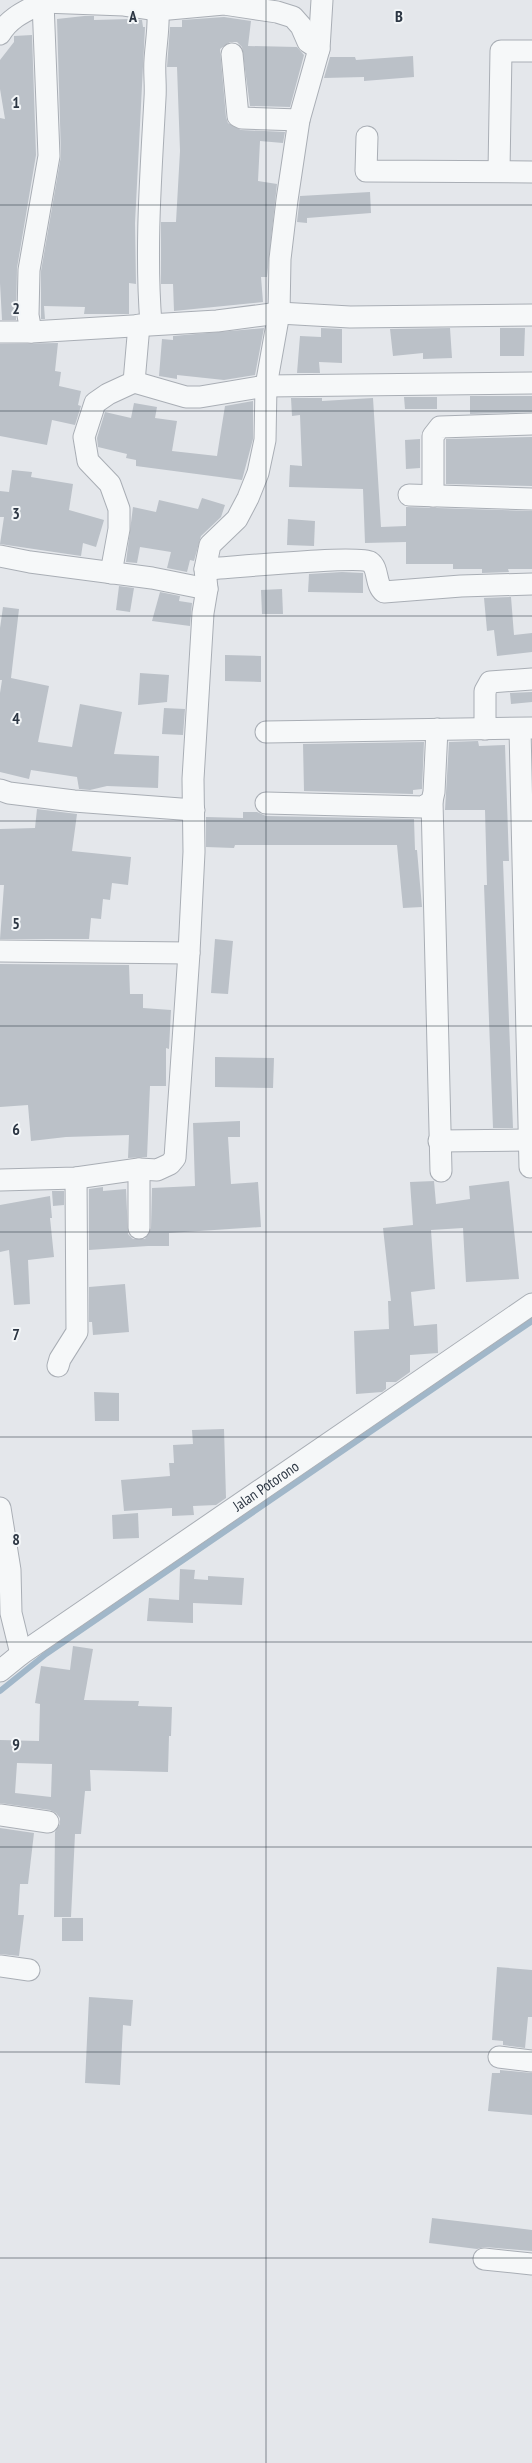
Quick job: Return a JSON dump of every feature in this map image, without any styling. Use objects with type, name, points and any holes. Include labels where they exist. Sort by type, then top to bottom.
[{"type":"street","points":[[0,1180],[76,1178],[139,1169],[157,1170],[170,1164],[175,1158],[189,953],[194,810],[192,779],[203,613],[210,545],[237,520],[258,473],[265,440],[266,386],[279,313],[280,259],[299,120],[319,49],[322,0]]},
{"type":"street","points":[[0,34],[6,24],[42,1],[124,5],[158,10],[216,2],[277,12],[293,17],[301,26],[308,42],[319,49]]},
{"type":"street","points":[[31,332],[28,315],[28,270],[49,156],[42,1]]},
{"type":"street","points":[[134,382],[145,324],[148,286],[151,169],[156,96],[155,61],[159,30],[158,10]]},
{"type":"street","points":[[499,172],[501,51],[532,51]]},
{"type":"street","points":[[232,54],[238,116],[242,118],[299,120]]},
{"type":"street","points":[[367,137],[366,171],[532,172]]},
{"type":"street","points":[[0,332],[31,332],[244,318],[279,313],[350,317],[532,315]]},
{"type":"street","points":[[111,573],[119,529],[119,509],[110,484],[88,461],[84,437],[95,403],[108,394],[134,382],[186,396],[200,397],[266,386],[532,383]]},
{"type":"street","points":[[433,496],[433,436],[440,427],[532,424]]},
{"type":"street","points":[[409,495],[532,499]]},
{"type":"street","points":[[0,556],[152,578],[206,579],[335,560],[364,561],[370,562],[373,566],[380,588],[384,592],[461,586],[532,584]]},
{"type":"street","points":[[485,729],[485,691],[490,682],[532,679]]},
{"type":"street","points":[[436,729],[432,801],[441,1171]]},
{"type":"street","points":[[266,732],[526,729],[528,1140],[530,1167]]},
{"type":"street","points":[[0,790],[9,793],[74,801],[194,810]]},
{"type":"street","points":[[266,803],[423,807],[432,801]]},
{"type":"street","points":[[0,951],[189,953]]},
{"type":"street","points":[[439,1141],[528,1140]]},
{"type":"street","points":[[139,1169],[140,1228]]},
{"type":"street","points":[[58,1366],[60,1359],[77,1332],[76,1178]]},
{"type":"street","name":"Jalan Potorono","points":[[0,1671],[21,1654],[532,1304]]},
{"type":"street","points":[[0,1508],[3,1548],[10,1570],[11,1613],[21,1654]]},
{"type":"street","points":[[0,1815],[48,1822]]},
{"type":"street","points":[[0,1966],[29,1970]]},
{"type":"street","points":[[498,2057],[532,2061]]},
{"type":"street","points":[[484,2259],[532,2264]]},
{"type":"building","points":[[94,16],[94,20],[142,20],[143,27],[145,27],[135,223],[136,284],[129,283],[129,314],[84,314],[85,307],[44,306],[45,319],[41,319],[41,271],[61,156],[57,19]]},
{"type":"building","points":[[224,17],[251,21],[248,46],[297,47],[304,55],[290,107],[250,106],[242,47],[237,42],[230,42],[220,49],[228,123],[241,130],[285,132],[283,143],[260,141],[258,181],[277,184],[267,277],[261,277],[263,302],[174,311],[173,284],[161,284],[161,222],[176,222],[180,151],[177,67],[167,67],[170,27],[182,27],[182,20]]},
{"type":"building","points":[[32,35],[36,155],[17,268],[16,320],[2,320],[0,283],[0,118],[5,119],[0,89],[0,60],[14,42],[14,36]]},
{"type":"building","points":[[413,56],[414,77],[364,81],[364,77],[324,78],[330,57],[355,57],[356,60]]},
{"type":"building","points":[[370,192],[371,213],[307,218],[307,223],[297,222],[300,196]]},
{"type":"building","points":[[264,328],[255,375],[224,380],[177,375],[177,379],[159,376],[162,339],[173,340],[173,336]]},
{"type":"building","points":[[321,328],[342,329],[342,363],[319,362],[320,373],[297,373],[300,336],[321,337]]},
{"type":"building","points":[[450,328],[452,358],[423,359],[423,353],[393,356],[390,329]]},
{"type":"building","points":[[500,328],[525,328],[524,356],[500,356]]},
{"type":"building","points":[[58,343],[55,371],[61,372],[59,386],[81,391],[78,405],[81,406],[75,425],[52,420],[47,445],[0,436],[0,344]]},
{"type":"building","points":[[470,396],[532,396],[532,412],[470,414]]},
{"type":"building","points":[[404,397],[437,397],[437,409],[405,409]]},
{"type":"building","points":[[291,398],[322,398],[322,401],[373,398],[381,527],[406,526],[406,507],[532,511],[532,569],[508,569],[509,572],[482,573],[482,569],[453,569],[453,564],[406,564],[406,542],[365,543],[363,489],[289,487],[290,465],[302,466],[300,415],[292,416]]},
{"type":"building","points":[[253,401],[253,439],[242,480],[136,466],[136,460],[126,458],[127,454],[98,447],[97,438],[105,412],[131,418],[134,403],[157,407],[155,418],[177,421],[172,451],[217,456],[225,406]]},
{"type":"building","points":[[532,437],[532,486],[446,484],[446,439]]},
{"type":"building","points":[[420,439],[420,468],[406,469],[405,440]]},
{"type":"building","points":[[12,470],[32,472],[31,477],[73,484],[69,510],[104,520],[96,547],[83,543],[81,556],[0,544],[4,517],[0,517],[0,491],[9,492]]},
{"type":"building","points":[[202,498],[225,505],[221,517],[201,536],[194,561],[190,560],[187,572],[167,568],[171,552],[140,547],[137,563],[126,562],[133,507],[156,512],[159,500],[198,509]]},
{"type":"building","points":[[288,519],[315,521],[314,546],[287,545]]},
{"type":"building","points":[[363,573],[363,593],[308,592],[309,574]]},
{"type":"building","points":[[119,586],[134,588],[130,612],[116,610]]},
{"type":"building","points":[[282,589],[283,614],[262,614],[261,590]]},
{"type":"building","points":[[160,592],[180,596],[179,601],[192,603],[190,626],[152,621]]},
{"type":"building","points":[[511,597],[514,635],[532,633],[532,652],[497,656],[494,630],[487,631],[484,598]]},
{"type":"building","points":[[3,607],[19,609],[11,678],[49,686],[38,742],[72,747],[80,704],[122,712],[114,754],[159,756],[158,788],[107,786],[90,790],[79,789],[77,777],[31,770],[29,779],[0,772],[0,693],[2,680],[0,680],[0,628]]},
{"type":"building","points":[[225,655],[261,656],[261,682],[225,681]]},
{"type":"building","points":[[140,673],[169,675],[167,702],[138,705]]},
{"type":"building","points":[[532,692],[532,702],[511,704],[510,693]]},
{"type":"building","points":[[164,708],[185,709],[183,735],[162,734]]},
{"type":"building","points":[[478,741],[479,746],[505,745],[509,861],[503,861],[513,1128],[493,1128],[484,885],[487,885],[485,810],[445,810],[449,742]]},
{"type":"building","points":[[424,742],[422,789],[413,790],[413,794],[304,791],[303,744]]},
{"type":"building","points":[[37,809],[77,814],[72,851],[131,857],[128,885],[112,883],[110,900],[103,899],[101,919],[91,918],[89,939],[0,939],[4,885],[0,885],[0,829],[35,828]]},
{"type":"building","points":[[243,812],[257,812],[266,816],[414,819],[415,850],[417,850],[422,907],[403,908],[397,845],[235,845],[234,848],[206,847],[206,817],[243,818]]},
{"type":"building","points":[[215,939],[233,941],[228,994],[211,993]]},
{"type":"building","points":[[0,964],[129,965],[130,994],[143,994],[143,1008],[171,1010],[169,1049],[166,1048],[166,1086],[150,1086],[147,1157],[128,1158],[129,1135],[66,1137],[31,1141],[28,1105],[0,1107]]},
{"type":"building","points":[[215,1057],[274,1058],[273,1088],[215,1087]]},
{"type":"building","points":[[240,1121],[240,1137],[228,1137],[231,1184],[258,1182],[261,1227],[169,1233],[169,1246],[89,1250],[89,1189],[103,1187],[103,1191],[126,1189],[128,1234],[133,1239],[145,1239],[151,1228],[152,1188],[195,1186],[193,1123]]},
{"type":"building","points":[[434,1181],[436,1204],[470,1199],[469,1186],[509,1181],[519,1279],[466,1282],[463,1228],[431,1230],[435,1289],[411,1292],[414,1326],[437,1324],[438,1353],[410,1355],[410,1372],[396,1382],[386,1382],[386,1389],[382,1392],[356,1394],[354,1331],[389,1329],[388,1301],[391,1301],[383,1228],[413,1225],[410,1182]]},
{"type":"building","points":[[52,1191],[64,1191],[64,1205],[53,1206]]},
{"type":"building","points":[[50,1196],[54,1257],[28,1260],[30,1304],[14,1305],[9,1250],[0,1252],[0,1205]]},
{"type":"building","points":[[125,1284],[129,1332],[93,1335],[92,1322],[89,1322],[89,1287]]},
{"type":"building","points":[[94,1392],[119,1393],[119,1421],[95,1421]]},
{"type":"building","points":[[224,1429],[226,1498],[216,1505],[193,1506],[194,1515],[172,1516],[172,1508],[124,1511],[121,1480],[170,1476],[169,1463],[174,1463],[173,1445],[193,1444],[192,1430]]},
{"type":"building","points":[[138,1513],[139,1538],[113,1539],[112,1515]]},
{"type":"building","points":[[180,1569],[195,1570],[194,1579],[208,1580],[208,1576],[244,1578],[242,1605],[193,1603],[193,1623],[147,1621],[149,1598],[179,1600]]},
{"type":"building","points":[[73,1646],[93,1649],[84,1700],[139,1701],[138,1706],[172,1707],[171,1736],[169,1736],[168,1772],[90,1770],[91,1791],[85,1791],[81,1834],[75,1834],[71,1917],[54,1917],[55,1832],[60,1824],[60,1818],[50,1810],[0,1803],[0,1740],[39,1741],[40,1704],[35,1703],[41,1666],[70,1670]],"holes":[[[17,1763],[52,1764],[51,1797],[15,1793]]]},
{"type":"building","points":[[0,1828],[34,1833],[28,1884],[20,1884],[18,1915],[24,1915],[19,1956],[0,1954]]},
{"type":"building","points":[[62,1918],[83,1918],[83,1941],[62,1941]]},
{"type":"building","points":[[497,1967],[532,1970],[532,2017],[528,2017],[525,2048],[503,2045],[503,2041],[492,2040]]},
{"type":"building","points":[[89,1997],[133,2000],[131,2026],[123,2025],[120,2085],[85,2083]]},
{"type":"building","points":[[500,2070],[532,2073],[532,2115],[488,2111],[492,2073],[500,2073]]},
{"type":"building","points":[[432,2218],[532,2230],[532,2251],[485,2247],[477,2249],[429,2243]]},
{"type":"waterway","points":[[0,1691],[46,1654],[532,1321]]}]
